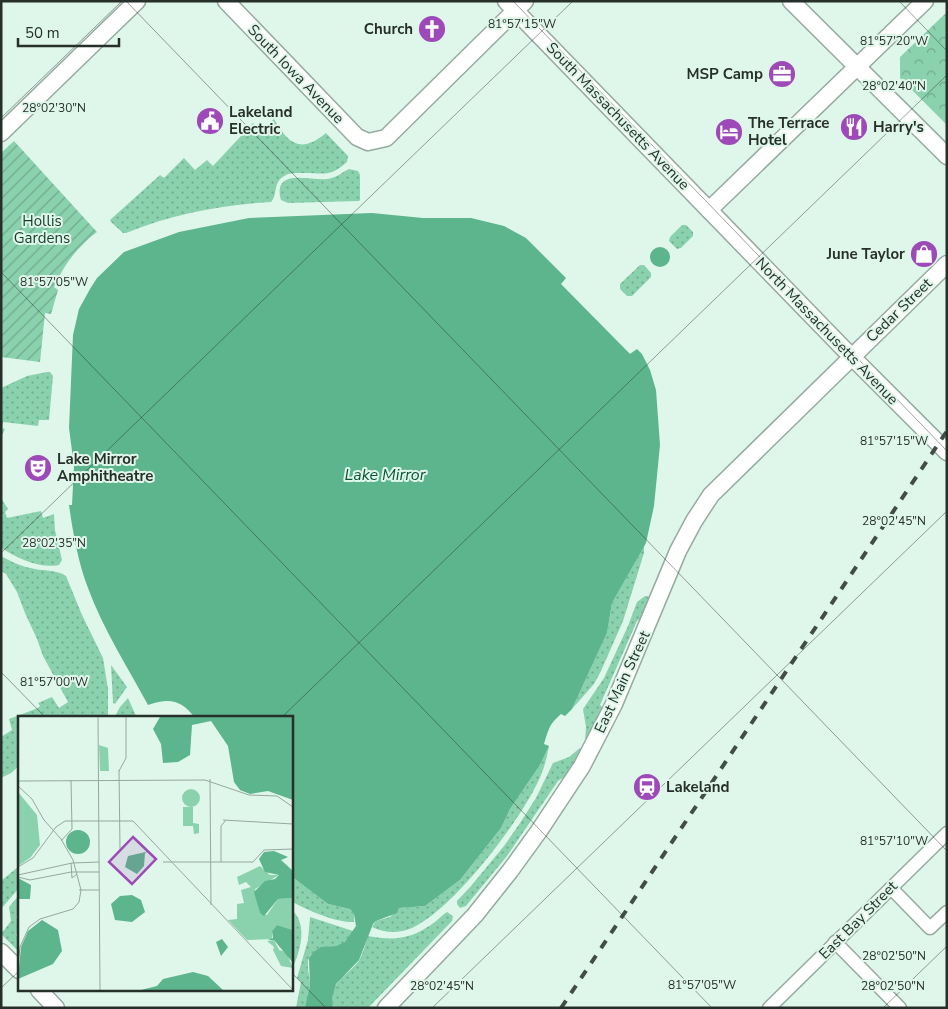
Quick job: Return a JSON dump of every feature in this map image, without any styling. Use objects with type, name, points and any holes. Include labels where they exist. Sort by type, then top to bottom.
[{"type":"street","points":[[1,133],[137,1]]},
{"type":"street","name":"South Iowa Avenue","points":[[226,1],[357,137],[368,142],[386,138],[515,4]]},
{"type":"street","points":[[791,1],[947,156]]},
{"type":"street","points":[[709,210],[924,1]]},
{"type":"street","name":"South Massachusetts Avenue","points":[[515,4],[709,210]]},
{"type":"street","name":"North Massachusetts Avenue","points":[[709,210],[947,452]]},
{"type":"street","name":"Cedar Street","points":[[852,357],[947,264]]},
{"type":"street","name":"East Main Street","points":[[386,1008],[475,915],[539,831],[582,766],[614,704],[678,551],[711,495],[852,357]]},
{"type":"street","name":"East Bay Street","points":[[769,1008],[947,833]]},
{"type":"street","points":[[891,888],[930,928],[947,912]]},
{"type":"street","points":[[836,942],[900,1008]]},
{"type":"street","points":[[1,952],[18,969]]},
{"type":"street","points":[[41,992],[56,1008]]},
{"type":"green space","points":[[947,12],[947,125],[900,78],[900,57]]},
{"type":"green space","points":[[274,119],[285,135],[296,143],[309,143],[326,133],[348,156],[347,162],[330,173],[288,174],[279,180],[271,202],[234,205],[197,212],[144,226],[126,233],[123,233],[111,222],[110,220],[160,175],[164,178],[184,158],[195,170],[207,160],[213,166],[253,123],[261,131]]},
{"type":"green space","name":"Hollis Gardens","points":[[14,141],[97,232],[72,257],[54,287],[58,290],[51,314],[45,313],[40,362],[1,357],[1,153]]},
{"type":"green space","points":[[349,169],[358,171],[360,175],[359,201],[288,203],[281,200],[280,190],[282,183],[287,179],[327,179]]},
{"type":"green space","points":[[682,225],[686,225],[693,232],[693,236],[681,248],[677,249],[669,241],[670,237]]},
{"type":"green space","points":[[640,265],[644,265],[651,273],[651,277],[632,296],[627,296],[620,289],[620,284]]},
{"type":"green space","points":[[50,372],[53,376],[49,420],[39,420],[38,426],[3,422],[2,428],[5,429],[1,437],[1,388],[27,376]]},
{"type":"green space","points":[[1,498],[8,509],[5,512],[7,518],[41,511],[43,518],[54,514],[55,530],[62,560],[59,565],[36,564],[1,548]]},
{"type":"green space","points":[[644,546],[644,553],[623,621],[601,671],[594,684],[572,709],[607,633],[612,603]]},
{"type":"green space","points":[[1,556],[26,567],[66,576],[103,658],[108,689],[108,716],[18,716],[18,767],[1,778],[1,737],[12,730],[9,719],[38,708],[40,706],[38,703],[52,697],[59,708],[68,702],[43,656],[17,592],[6,574],[1,571]]},
{"type":"green space","points":[[645,596],[652,597],[645,615],[637,621],[600,705],[603,708],[587,741],[585,741],[586,727],[583,709],[604,678],[637,602]]},
{"type":"green space","points":[[111,665],[127,687],[115,704],[113,703]]},
{"type":"green space","points":[[128,698],[136,716],[115,716]]},
{"type":"green space","points":[[549,746],[546,761],[532,793],[504,837],[466,883],[429,918],[412,928],[392,932],[372,927],[376,921],[390,917],[399,908],[425,906],[460,880],[501,828],[510,809],[540,765]]},
{"type":"green space","points":[[580,748],[566,776],[558,781],[507,856],[466,906],[460,908],[457,901],[504,846],[520,823],[536,798],[553,763],[569,757]]},
{"type":"green space","points":[[18,867],[18,889],[1,909],[1,881]]},
{"type":"green space","points":[[292,877],[328,904],[350,909],[354,914],[354,922],[330,918],[292,902]]},
{"type":"green space","points":[[18,896],[18,916],[16,917],[18,919],[18,934],[16,935],[18,937],[18,951],[1,934],[11,921],[9,907]]},
{"type":"green space","points":[[292,910],[297,915],[301,930],[300,947],[292,968]]},
{"type":"green space","points":[[447,912],[453,916],[452,921],[368,1008],[333,1008],[332,999],[335,987],[358,962],[368,936],[395,938],[411,935],[427,928]]},
{"type":"green space","points":[[310,917],[353,931],[344,943],[316,950],[312,953],[308,961],[310,985],[307,1002],[305,1008],[296,1008],[301,982],[297,978],[308,940]]},
{"type":"water","name":"Lake Mirror","points":[[372,213],[423,218],[471,218],[504,226],[526,238],[566,278],[561,284],[630,354],[637,349],[642,354],[650,370],[656,390],[660,445],[654,506],[646,543],[612,603],[607,633],[572,709],[565,716],[561,714],[548,730],[544,744],[549,746],[540,765],[510,809],[501,828],[460,880],[425,906],[399,908],[397,913],[373,924],[359,960],[336,984],[332,998],[333,1008],[305,1008],[310,986],[309,958],[313,952],[321,947],[336,946],[345,942],[356,926],[354,914],[350,909],[328,904],[292,877],[292,716],[193,716],[185,707],[174,702],[162,701],[148,705],[101,618],[84,578],[76,547],[69,505],[72,505],[74,466],[69,428],[73,335],[79,309],[90,289],[97,278],[124,252],[179,232],[249,218]]},
{"type":"water","points":[[660,247],[667,250],[670,257],[667,264],[660,267],[653,264],[650,257],[653,250]]},
{"type":"railway","points":[[561,1008],[947,431]]},
{"type":"place","name":"Church","points":[[432,29]]},
{"type":"place","name":"MSP Camp","points":[[782,74]]},
{"type":"place","name":"Lakeland Electric","points":[[210,121]]},
{"type":"place","name":"Harry's","points":[[854,127]]},
{"type":"place","name":"The Terrace Hotel","points":[[729,132]]},
{"type":"place","name":"June Taylor","points":[[924,254]]},
{"type":"place","name":"Lake Mirror Amphitheatre","points":[[38,468]]},
{"type":"place","name":"Lakeland","points":[[647,787]]}]
